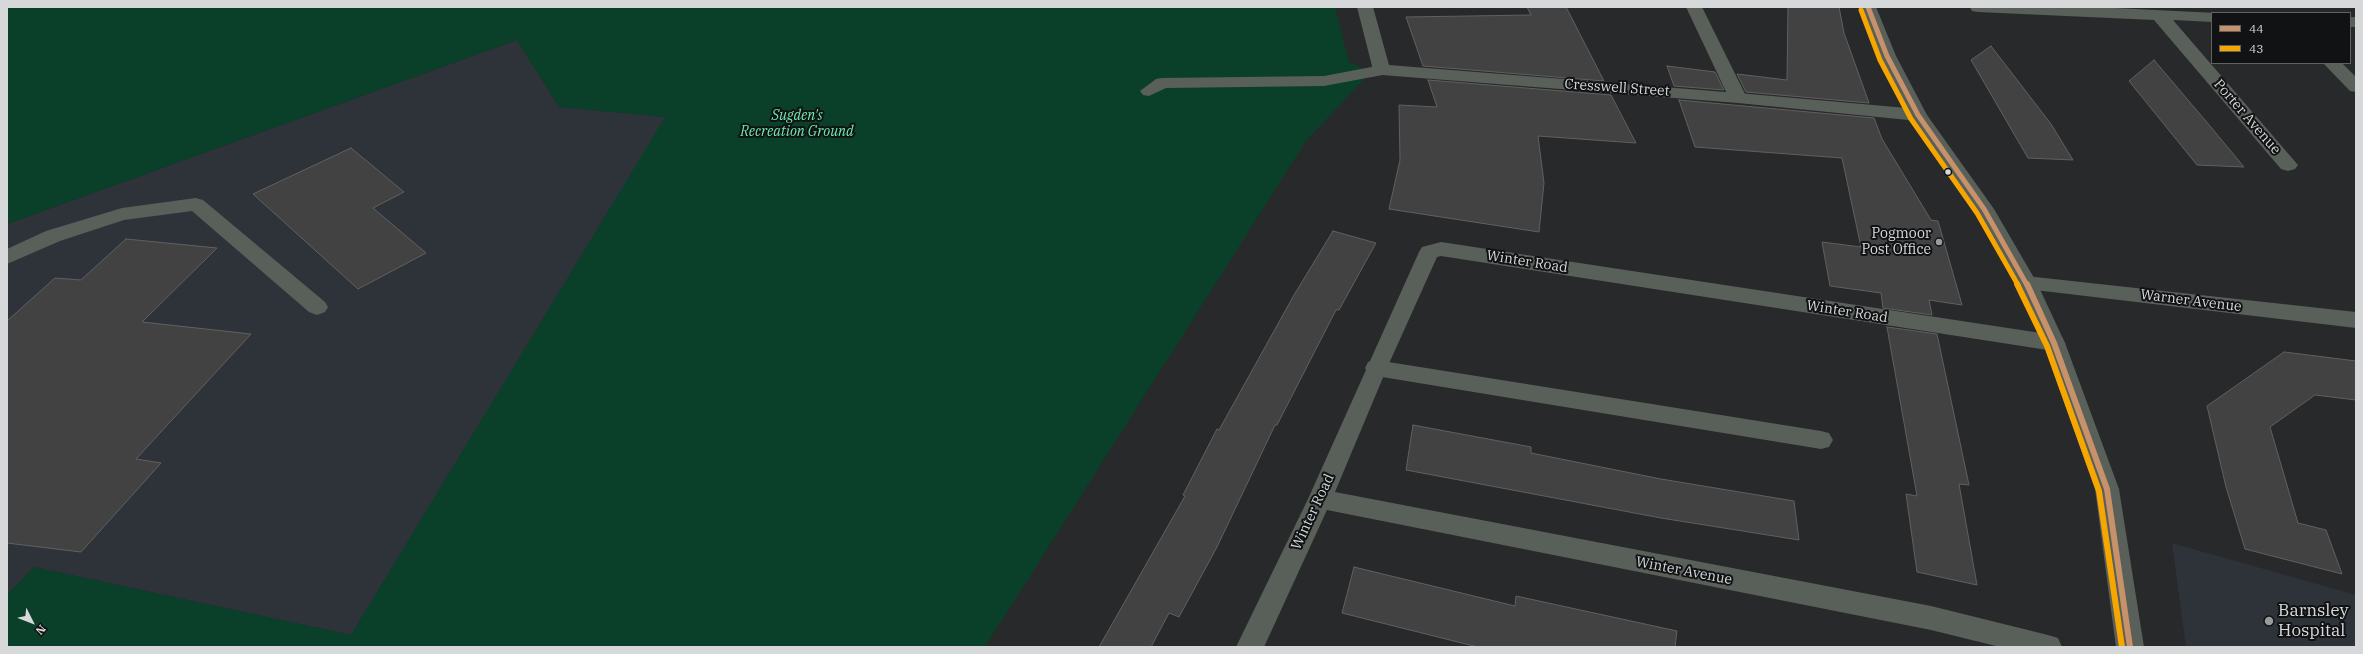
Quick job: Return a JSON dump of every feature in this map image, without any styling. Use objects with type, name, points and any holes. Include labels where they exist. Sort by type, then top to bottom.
[{"type":"street","points":[[1365,7],[1382,70]]},
{"type":"street","points":[[1694,7],[1738,98]]},
{"type":"street","points":[[1868,7],[1887,56],[1918,115],[1984,209],[2026,283],[2054,343],[2107,489],[2130,647]]},
{"type":"street","points":[[1978,7],[2211,17]]},
{"type":"street","name":"Porter Avenue","points":[[2159,15],[2288,165]]},
{"type":"street","points":[[2333,64],[2356,86]]},
{"type":"street","name":"Cresswell Street","points":[[1149,91],[1162,83],[1324,81],[1382,70],[1738,98],[1918,115]]},
{"type":"street","points":[[7,257],[52,236],[122,214],[196,204],[317,307]]},
{"type":"street","name":"Winter Road","points":[[1250,647],[1320,499],[1376,368],[1429,252],[1441,249],[2054,343]]},
{"type":"street","name":"Warner Avenue","points":[[2026,283],[2356,320]]},
{"type":"street","points":[[1376,368],[1821,440]]},
{"type":"street","name":"Winter Avenue","points":[[1320,499],[1932,618],[2048,647]]},
{"type":"shaded area","points":[[517,40],[559,107],[666,117],[351,635],[34,567],[7,595],[7,224]]},
{"type":"shaded area","name":"Barnsley Hospital","points":[[2172,543],[2356,595],[2356,647],[2186,647]]},
{"type":"green space","name":"Sugden's Recreation Ground","points":[[7,7],[1335,7],[1349,62],[1371,72],[1306,141],[985,647],[7,647],[7,595],[34,567],[351,635],[665,117],[559,107],[517,40],[7,224]]},
{"type":"building","points":[[1527,7],[1566,7],[1604,81],[1423,66],[1406,17],[1531,15]]},
{"type":"building","points":[[1788,7],[1839,7],[1844,33],[1869,103],[1746,92],[1737,74],[1787,80]]},
{"type":"building","points":[[1991,46],[2051,124],[2073,160],[2028,158],[1971,60]]},
{"type":"building","points":[[2154,60],[2244,167],[2197,165],[2129,81]]},
{"type":"building","points":[[1667,66],[1715,72],[1724,90],[1674,86]]},
{"type":"building","points":[[1428,80],[1611,95],[1636,143],[1538,136],[1544,183],[1539,232],[1389,209],[1400,160],[1399,105],[1437,107]]},
{"type":"building","points":[[1679,100],[1874,118],[1882,139],[1931,220],[1938,221],[1962,305],[1929,300],[1932,315],[1883,308],[1881,293],[1830,286],[1822,242],[1861,247],[1842,158],[1695,147]]},
{"type":"building","points":[[351,148],[404,192],[373,208],[426,253],[358,289],[253,194]]},
{"type":"building","points":[[1333,231],[1376,243],[1339,310],[1336,310],[1277,425],[1275,425],[1217,547],[1179,617],[1169,613],[1151,647],[1099,647],[1185,496],[1183,495],[1217,429],[1219,430],[1294,295]]},
{"type":"building","points":[[126,239],[217,248],[142,322],[251,334],[136,459],[161,463],[81,552],[7,543],[7,321],[55,278],[81,280]]},
{"type":"building","points":[[1887,327],[1937,334],[1969,485],[1959,484],[1977,585],[1917,572],[1906,494],[1917,496]]},
{"type":"building","points":[[2284,352],[2356,361],[2356,400],[2315,395],[2270,427],[2298,523],[2326,530],[2342,574],[2245,549],[2226,487],[2207,406]]},
{"type":"building","points":[[1413,425],[1531,447],[1531,453],[1661,479],[1794,501],[1799,540],[1661,518],[1406,470]]},
{"type":"building","points":[[1354,567],[1515,606],[1516,596],[1677,631],[1675,647],[1478,647],[1342,613]]},
{"type":"transit line","name":"44","points":[[1868,7],[1887,56],[1918,115],[1984,209],[2026,283],[2054,343],[2107,489],[2130,647]]},
{"type":"transit line","name":"43","points":[[1861,10],[1880,60],[1911,119],[1977,213],[2019,287],[2047,346],[2099,491],[2122,647]]},
{"type":"place","name":"Pogmoor Post Office","points":[[1939,242]]},
{"type":"place","name":"Barnsley Hospital","points":[[2269,621]]}]
